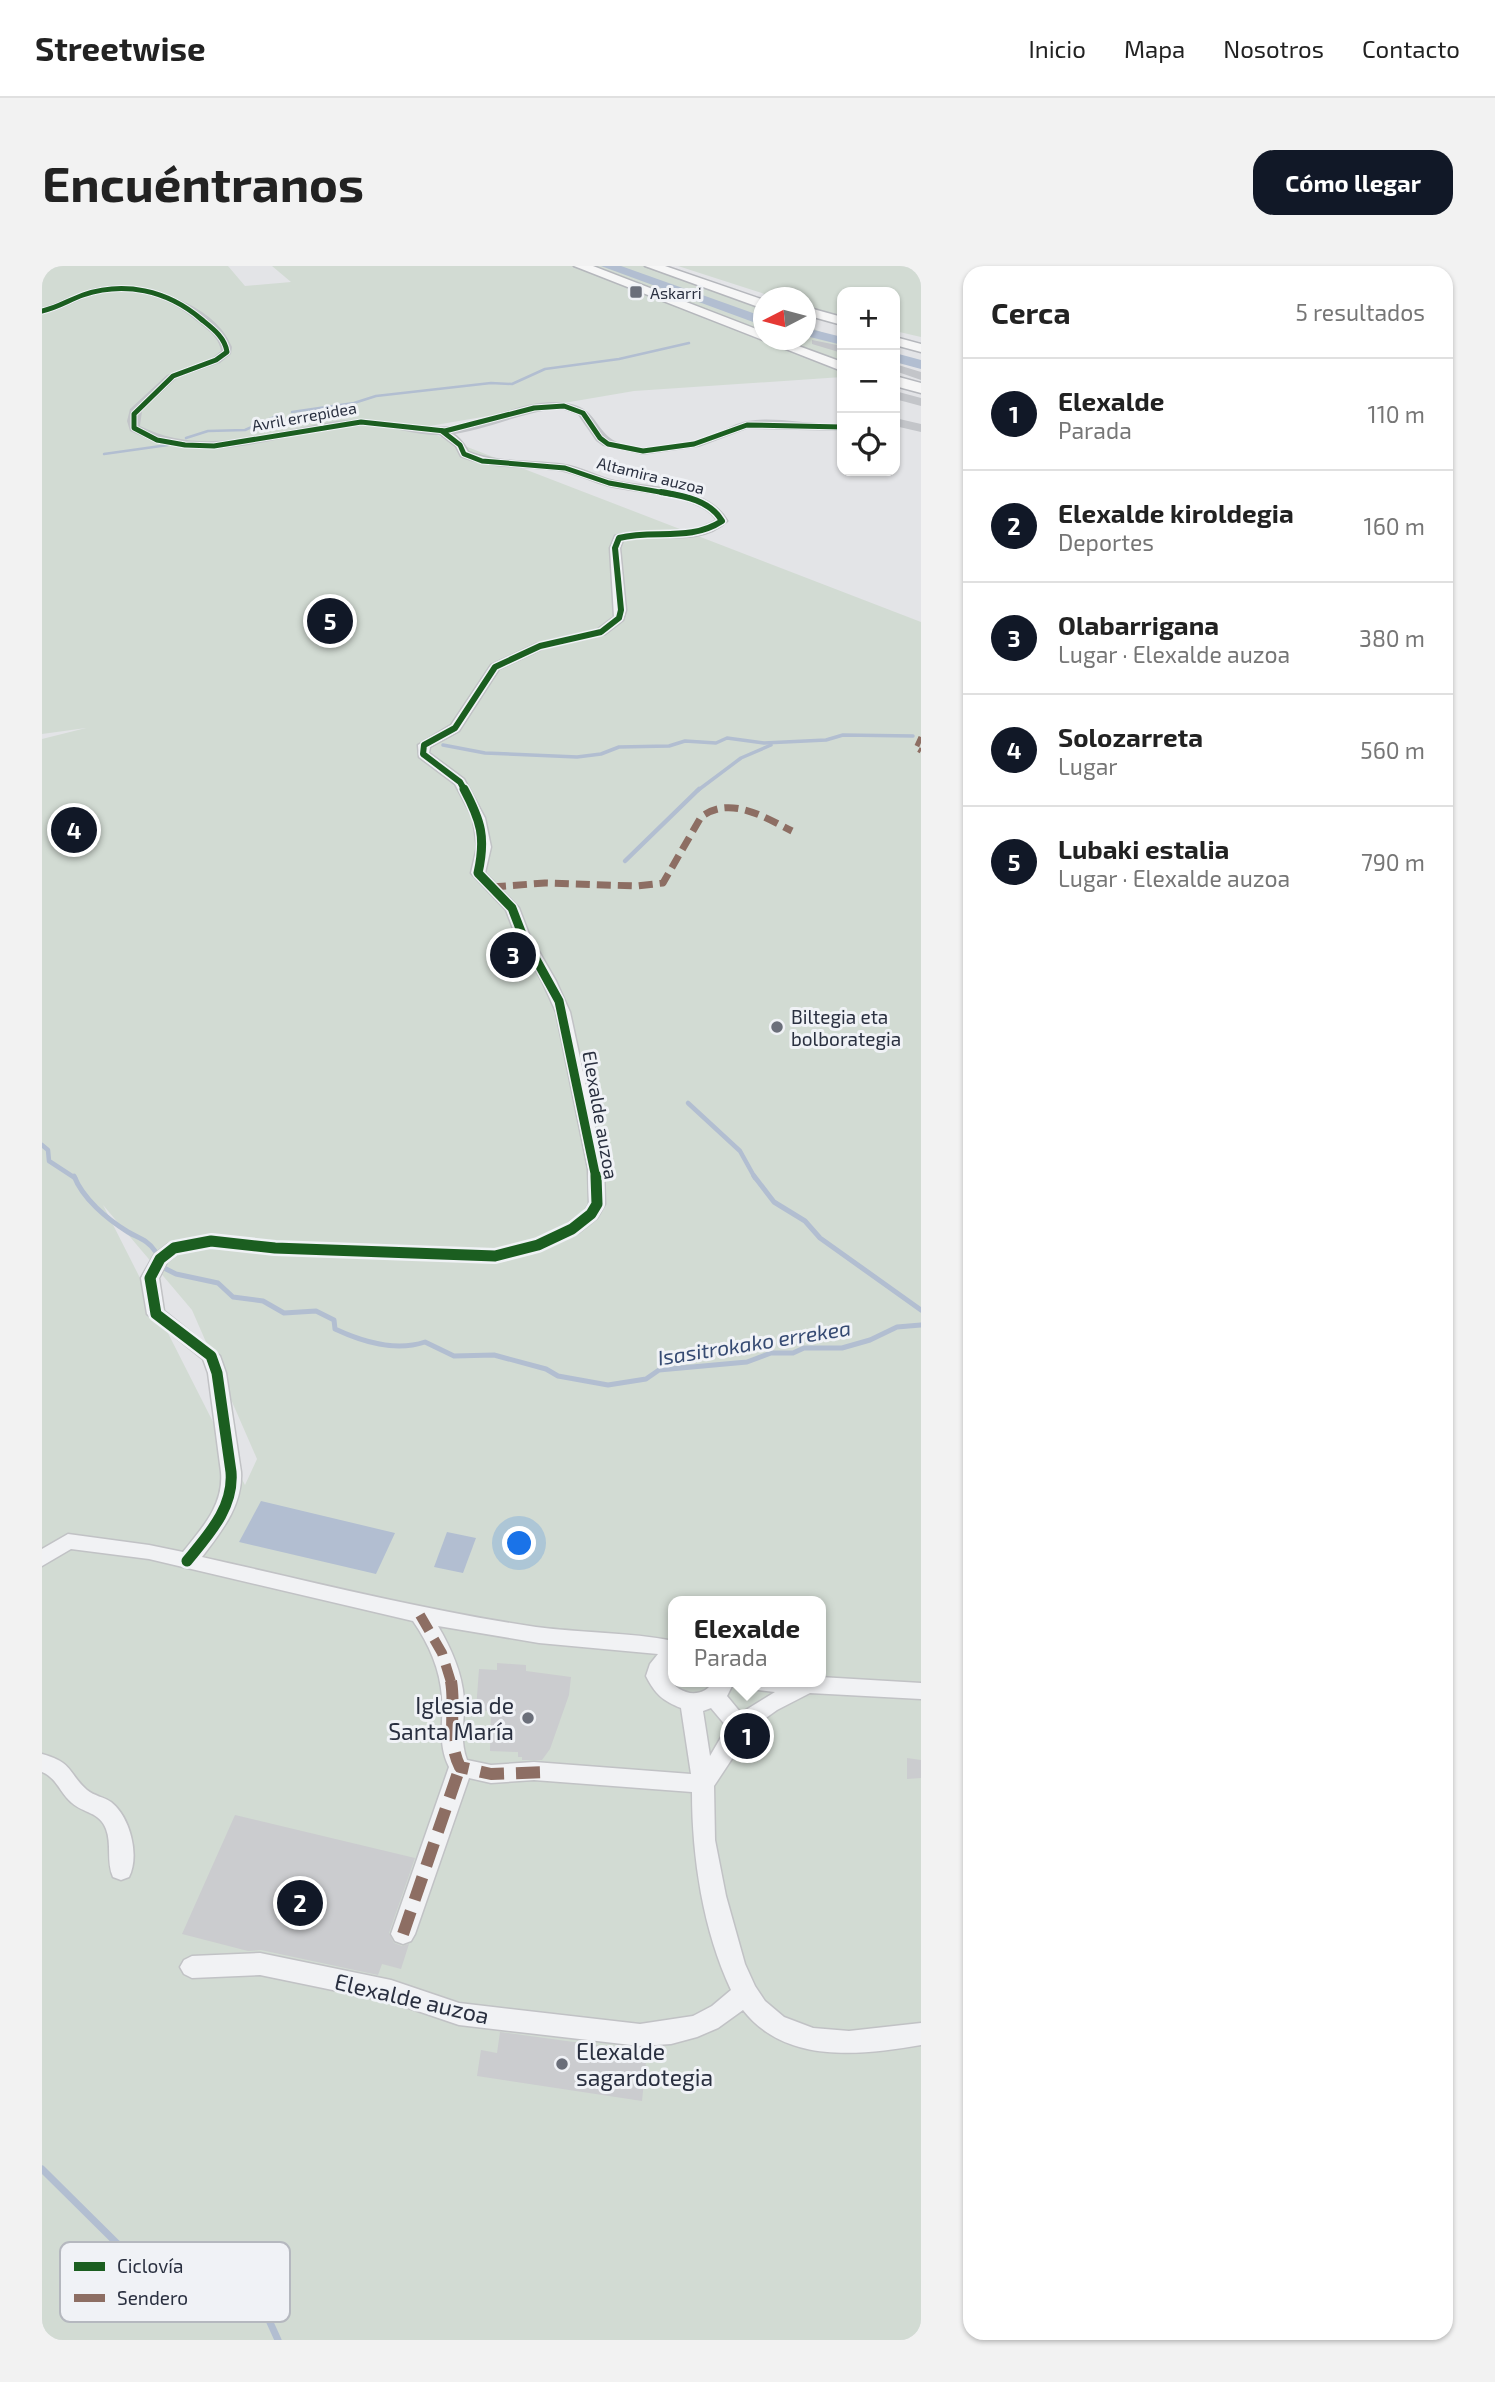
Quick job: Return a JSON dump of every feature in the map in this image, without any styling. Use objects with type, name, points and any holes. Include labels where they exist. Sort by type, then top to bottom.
[{"type":"highway","points":[[581,266],[753,331]]},
{"type":"highway","points":[[591,266],[753,331]]},
{"type":"highway","points":[[652,266],[753,300]]},
{"type":"highway","points":[[670,266],[753,294]]},
{"type":"highway","points":[[816,314],[837,320]]},
{"type":"highway","points":[[816,320],[837,326]]},
{"type":"highway","points":[[900,336],[921,342]]},
{"type":"highway","points":[[817,342],[806,346],[837,361]]},
{"type":"highway","points":[[900,342],[921,348]]},
{"type":"highway","points":[[801,350],[837,361]]},
{"type":"highway","points":[[808,350],[837,361]]},
{"type":"highway","points":[[900,384],[921,390]]},
{"type":"street","name":"Avril errepidea","points":[[42,312],[57,309],[78,297],[92,293],[119,289],[147,290],[160,293],[193,313],[224,340],[228,350],[224,356],[174,375],[157,393],[137,407],[132,422],[134,428],[156,438],[185,444],[221,446],[366,421],[442,431],[559,406],[575,407],[585,412],[595,434],[603,442],[635,451],[655,451],[690,445],[747,425],[816,429],[837,427]]},
{"type":"street","points":[[817,342],[837,348]]},
{"type":"street","points":[[900,369],[921,376]]},
{"type":"street","points":[[900,396],[921,401]]},
{"type":"street","points":[[900,423],[921,428]]},
{"type":"street","name":"Altamira auzoa","points":[[442,431],[460,445],[464,454],[482,461],[565,468],[609,482],[692,498],[719,513],[722,521],[719,524],[681,536],[621,537],[615,548],[616,566]]},
{"type":"street","name":"Elexalde auzoa","points":[[187,1561],[212,1530],[226,1505],[232,1486],[231,1472],[217,1373],[211,1356],[156,1314],[150,1278],[160,1259],[174,1248],[211,1241],[275,1248],[495,1256],[538,1245],[572,1229],[591,1214],[597,1204],[596,1169],[563,1012],[555,989],[522,933],[514,911],[499,892],[482,881],[478,873],[484,836],[468,794],[460,782],[423,754],[428,740],[455,728],[462,720],[495,667],[540,646],[601,632],[619,618],[621,610],[616,566]]},
{"type":"street","points":[[42,1559],[68,1541],[149,1552],[420,1615],[539,1635],[637,1642],[668,1650]]},
{"type":"street","points":[[403,1934],[460,1767],[452,1753],[451,1679],[441,1646],[420,1615]]},
{"type":"street","points":[[668,1657],[659,1666],[658,1682],[671,1696],[691,1702],[719,1689],[740,1727]]},
{"type":"street","points":[[702,1784],[717,1768],[740,1727],[769,1705],[803,1687]]},
{"type":"street","points":[[826,1687],[921,1691]]},
{"type":"street","points":[[691,1702],[702,1784],[704,1840],[710,1873],[734,1967],[745,1993],[760,2013],[779,2028],[807,2038],[830,2042],[921,2034]]},
{"type":"street","points":[[42,1763],[50,1764],[69,1779],[78,1797],[112,1814],[120,1830],[121,1870]]},
{"type":"street","points":[[460,1767],[491,1774],[550,1772],[702,1784]]},
{"type":"street","name":"Elexalde auzoa","points":[[192,1968],[260,1964],[391,1991],[459,2014],[640,2035],[669,2034],[705,2025],[729,2009],[745,1993]]},
{"type":"shaded area","points":[[42,266],[228,266],[245,286],[291,282],[272,266],[647,266],[753,306],[753,350],[816,350],[816,330],[837,338],[837,377],[634,391],[418,428],[921,622],[921,2340],[42,2340],[42,739],[86,728],[42,734]],"holes":[[[103,1205],[192,1310],[257,1459],[245,1485]]]},
{"type":"shaded area","points":[[678,266],[921,266],[921,337],[900,332],[900,287],[837,287],[837,316],[816,310],[816,287],[753,287],[753,290]]},
{"type":"water","points":[[261,1501],[395,1533],[376,1574],[239,1542]]},
{"type":"water","points":[[447,1532],[476,1538],[463,1573],[434,1567]]},
{"type":"building","points":[[519,945],[528,961],[506,964],[498,948]]},
{"type":"building","name":"Iglesia de Santa María","points":[[497,1663],[526,1665],[526,1671],[571,1677],[569,1695],[550,1749],[542,1760],[522,1760],[522,1757],[518,1757],[518,1752],[490,1751],[491,1711],[476,1710],[479,1669],[497,1670]]},
{"type":"building","points":[[907,1758],[921,1760],[921,1778],[907,1779]]},
{"type":"building","points":[[235,1815],[415,1858],[389,1933],[394,1943],[402,1946],[409,1944],[401,1969],[382,1964],[378,1975],[261,1950],[248,1951],[182,1934]]},
{"type":"building","name":"Elexalde sagardotegia","points":[[500,2032],[647,2052],[642,2101],[477,2076],[481,2050],[497,2053]]},
{"type":"waterway","points":[[608,266],[753,318]]},
{"type":"waterway","points":[[816,334],[837,340]]},
{"type":"waterway","points":[[292,412],[354,403],[376,396],[491,383],[512,384],[545,369],[619,359],[689,343]]},
{"type":"waterway","points":[[900,359],[921,365]]},
{"type":"waterway","points":[[186,438],[208,431],[245,430],[279,415]]},
{"type":"waterway","points":[[104,454],[168,445]]},
{"type":"waterway","points":[[443,745],[485,753],[577,757],[601,754],[619,747],[669,746],[685,741],[716,743],[727,738],[764,743],[826,740],[843,735],[913,736]]},
{"type":"waterway","points":[[697,791],[741,758],[771,745]]},
{"type":"waterway","points":[[625,861],[699,789]]},
{"type":"waterway","points":[[688,1103],[740,1151],[755,1178]]},
{"type":"waterway","name":"Isasitrokako errekea","points":[[42,1145],[48,1150],[49,1161],[75,1178]]},
{"type":"waterway","points":[[754,1176],[774,1202],[805,1221],[820,1238],[921,1310]]},
{"type":"waterway","name":"Isasitrokako errekea","points":[[75,1178],[96,1208],[155,1251]]},
{"type":"waterway","name":"Isasitrokako errekea","points":[[162,1267],[176,1274],[218,1283],[233,1297],[263,1301],[284,1313],[316,1311],[334,1320],[335,1329],[379,1344],[402,1346],[425,1342],[454,1356],[494,1355],[546,1369],[558,1376],[608,1385],[646,1379],[659,1370],[747,1362],[771,1353],[793,1353],[804,1348],[842,1348],[870,1340],[897,1327],[921,1325]]},
{"type":"waterway","points":[[42,2169],[116,2242]]},
{"type":"waterway","points":[[270,2322],[278,2340]]},
{"type":"marked path","points":[[921,737],[916,748],[921,751]]},
{"type":"marked path","points":[[492,887],[545,883],[637,886],[663,883],[701,817],[722,807],[746,810],[792,831]]},
{"type":"marked path","points":[[420,1615],[438,1644],[449,1674],[453,1697],[451,1741],[460,1767],[491,1774],[550,1772]]},
{"type":"marked path","points":[[403,1934],[460,1767]]},
{"type":"cycle path","points":[[42,311],[97,291],[131,288],[148,291],[179,303],[217,332],[223,339],[227,352],[222,357],[173,376],[140,405],[134,414],[134,428],[157,440],[185,445],[214,446],[245,442],[361,422],[445,431],[549,406],[575,408],[588,418],[600,438],[608,444],[631,451],[669,450],[722,436],[747,425],[837,427]]},
{"type":"cycle path","points":[[187,1561],[212,1530],[226,1505],[232,1486],[231,1472],[217,1373],[211,1356],[156,1314],[150,1278],[160,1259],[174,1248],[211,1241],[275,1248],[495,1256],[538,1245],[572,1229],[591,1214],[597,1204],[596,1169],[559,1001],[522,934],[512,908],[478,873],[484,847],[479,818],[460,782],[423,754],[424,745],[455,728],[495,667],[540,646],[601,632],[619,618],[621,610],[615,548],[619,538],[645,534],[698,533],[722,521],[717,512],[692,498],[609,483],[565,468],[482,461],[464,454],[460,445],[442,431]]},
{"type":"place","name":"Askarri","points":[[636,292]]},
{"type":"place","name":"Lubaki estalia","points":[[330,621]]},
{"type":"place","name":"Solozarreta","points":[[74,830]]},
{"type":"place","name":"Olabarrigana","points":[[513,955]]},
{"type":"place","name":"Biltegia eta bolborategia","points":[[777,1027]]},
{"type":"place","name":"Iglesia de Santa María","points":[[528,1718]]},
{"type":"place","name":"Elexalde","points":[[747,1736]]},
{"type":"place","name":"Elexalde kiroldegia","points":[[300,1903]]},
{"type":"place","name":"Elexalde sagardotegia","points":[[562,2064]]}]
